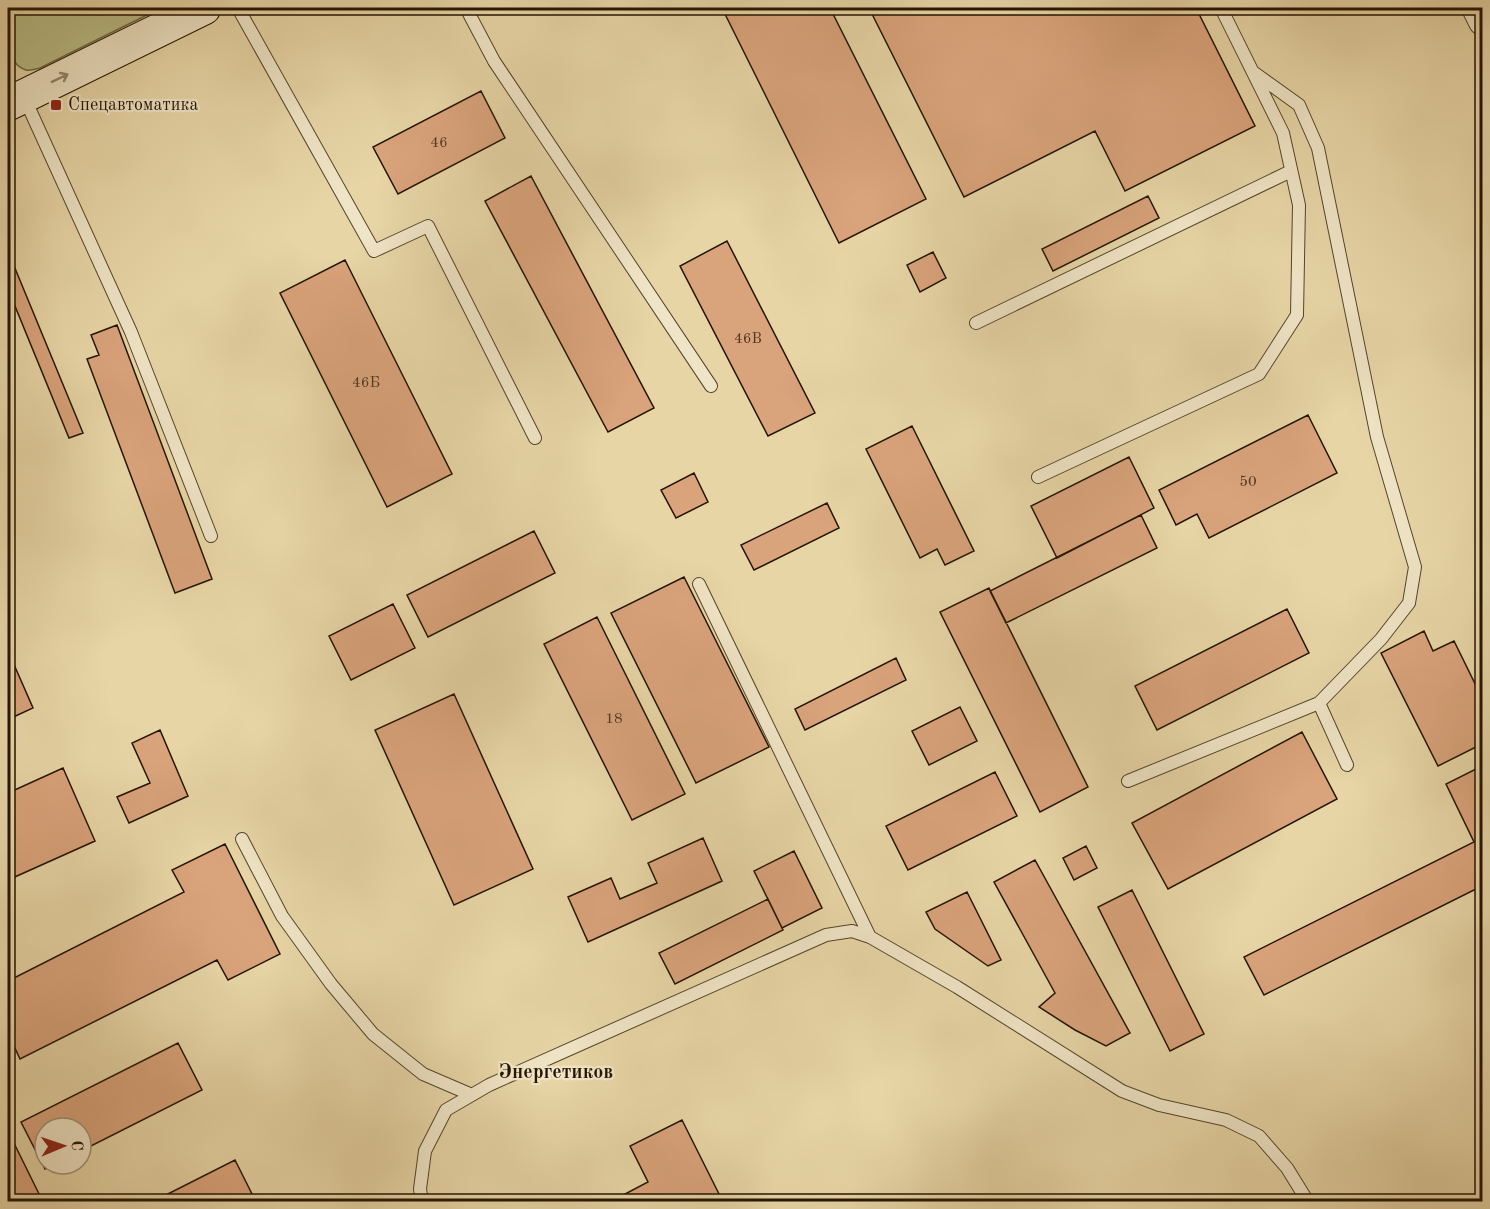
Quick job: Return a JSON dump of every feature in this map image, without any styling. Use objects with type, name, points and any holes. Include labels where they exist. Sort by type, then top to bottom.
[{"type":"main road","points":[[15,100],[204,8]]},
{"type":"street","points":[[1475,8],[1482,22]]},
{"type":"lane","points":[[238,8],[374,251],[428,226],[535,438]]},
{"type":"lane","points":[[466,8],[494,61],[711,386]]},
{"type":"lane","points":[[1038,477],[1258,374],[1297,315],[1299,205],[1283,133],[1221,8]]},
{"type":"lane","points":[[1128,781],[1319,703],[1381,639],[1409,603],[1415,567],[1377,437],[1318,148],[1299,105],[1253,72]]},
{"type":"lane","points":[[15,100],[131,332],[211,536]]},
{"type":"lane","points":[[976,323],[1291,171]]},
{"type":"lane","points":[[699,584],[870,937]]},
{"type":"lane","points":[[1319,703],[1347,765]]},
{"type":"lane","points":[[242,839],[282,916],[331,984],[373,1034],[423,1074],[472,1095]]},
{"type":"lane","points":[[422,1202],[420,1189],[424,1151],[446,1110],[489,1085],[826,935],[852,931],[870,937],[957,987],[1122,1091],[1158,1105],[1226,1120],[1259,1136],[1287,1168],[1308,1202]]},
{"type":"green space","points":[[11,8],[161,8],[40,68],[26,70],[19,67],[10,52],[7,23]]},
{"type":"building","points":[[722,8],[830,8],[926,199],[839,243]]},
{"type":"building","points":[[869,8],[1196,8],[1255,126],[1125,191],[1095,131],[964,197]]},
{"type":"building","points":[[481,91],[505,138],[398,194],[373,147]]},
{"type":"building","points":[[531,176],[654,408],[608,432],[485,201]]},
{"type":"building","points":[[1148,196],[1159,218],[1053,271],[1042,249]]},
{"type":"building","points":[[727,241],[815,413],[768,436],[680,266]]},
{"type":"building","points":[[933,252],[946,278],[920,292],[907,265]]},
{"type":"building","points":[[345,260],[452,474],[387,507],[280,293]]},
{"type":"building","points":[[12,261],[83,433],[69,438],[8,289],[8,263]]},
{"type":"building","points":[[117,325],[212,579],[175,593],[87,359],[99,355],[91,335]]},
{"type":"building","points":[[1308,415],[1337,473],[1209,538],[1197,514],[1176,525],[1159,490]]},
{"type":"building","points":[[912,426],[974,551],[945,565],[937,549],[920,558],[866,449]]},
{"type":"building","points":[[1129,457],[1154,508],[1057,558],[1031,506]]},
{"type":"building","points":[[694,473],[708,502],[676,518],[661,490]]},
{"type":"building","points":[[827,503],[839,528],[754,570],[741,545]]},
{"type":"building","points":[[1141,515],[1157,548],[1006,623],[990,591]]},
{"type":"building","points":[[534,531],[555,573],[428,637],[407,595]]},
{"type":"building","points":[[684,577],[769,747],[696,783],[611,613]]},
{"type":"building","points":[[989,588],[1088,787],[1040,812],[940,612]]},
{"type":"building","points":[[393,604],[415,648],[351,680],[329,636]]},
{"type":"building","points":[[1287,609],[1309,653],[1157,730],[1135,686]]},
{"type":"building","points":[[597,617],[685,794],[632,820],[544,644]]},
{"type":"building","points":[[1424,631],[1433,651],[1454,641],[1482,698],[1482,744],[1438,766],[1381,653]]},
{"type":"building","points":[[896,658],[906,680],[805,730],[795,709]]},
{"type":"building","points":[[12,660],[33,708],[9,719],[8,662]]},
{"type":"building","points":[[454,694],[533,869],[454,905],[375,730]]},
{"type":"building","points":[[960,707],[977,741],[929,765],[912,731]]},
{"type":"building","points":[[160,730],[188,796],[129,823],[117,797],[150,783],[132,743]]},
{"type":"building","points":[[1302,732],[1337,799],[1168,889],[1132,823]]},
{"type":"building","points":[[1482,766],[1482,886],[1264,995],[1244,957],[1474,842],[1446,784]]},
{"type":"building","points":[[63,768],[95,841],[8,880],[8,793]]},
{"type":"building","points":[[995,772],[1017,816],[908,870],[886,826]]},
{"type":"building","points":[[703,838],[722,881],[588,942],[568,897],[611,878],[620,899],[657,883],[648,863]]},
{"type":"building","points":[[225,844],[280,954],[228,980],[217,960],[20,1059],[8,1033],[8,981],[184,892],[172,870]]},
{"type":"building","points":[[1086,846],[1097,868],[1074,880],[1063,858]]},
{"type":"building","points":[[794,851],[822,908],[782,928],[754,871]]},
{"type":"building","points":[[1035,860],[1130,1033],[1106,1046],[1039,1007],[1055,993],[994,882]]},
{"type":"building","points":[[1132,890],[1204,1034],[1170,1051],[1098,907]]},
{"type":"building","points":[[967,892],[1001,960],[988,966],[935,929],[926,912]]},
{"type":"building","points":[[768,899],[783,930],[675,984],[659,953]]},
{"type":"building","points":[[178,1043],[202,1090],[93,1145],[93,1116],[33,1116],[33,1146],[21,1122]]},
{"type":"building","points":[[682,1120],[723,1202],[610,1202],[648,1182],[630,1146]]},
{"type":"building","points":[[8,1131],[43,1202],[8,1202]]},
{"type":"building","points":[[235,1160],[256,1202],[152,1202]]},
{"type":"place","name":"Спецавтоматика","points":[[56,105]]},
{"type":"district","name":"Энергетиков","points":[[556,1073]]}]
